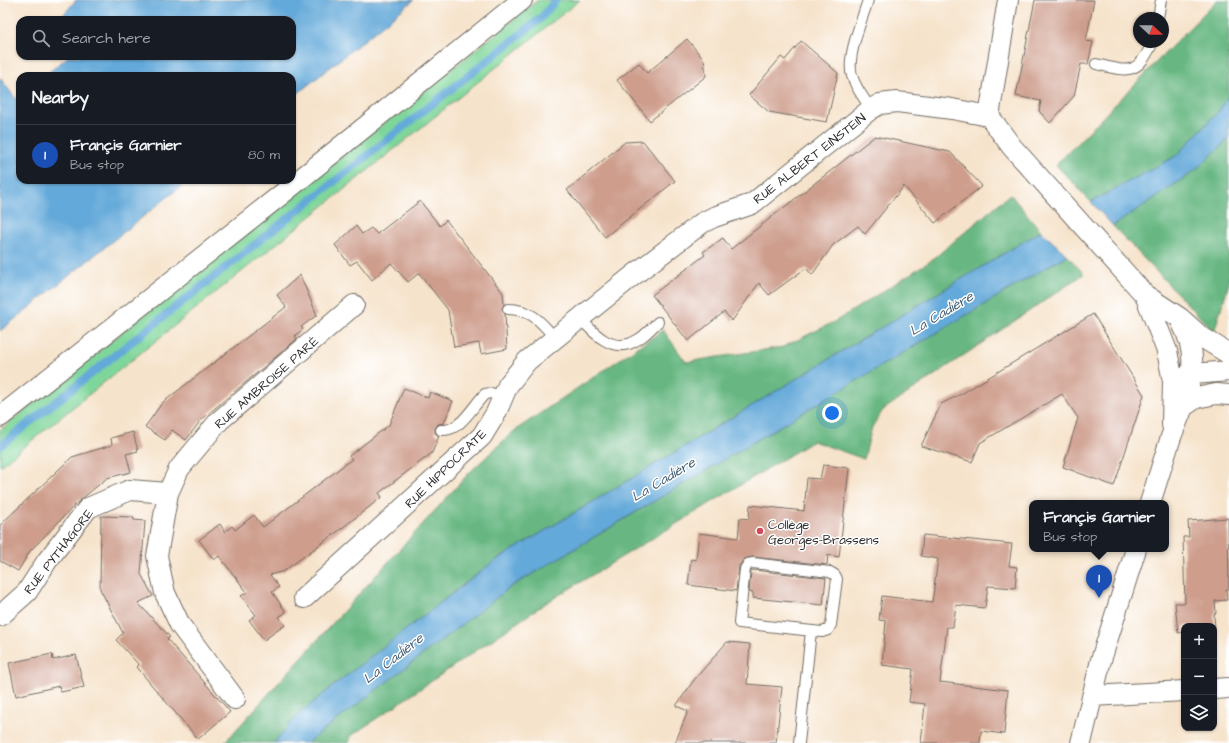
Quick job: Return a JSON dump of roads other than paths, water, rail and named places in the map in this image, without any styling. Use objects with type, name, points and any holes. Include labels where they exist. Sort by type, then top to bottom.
[{"type":"street","points":[[296,182],[522,0]]},
{"type":"street","points":[[1008,0],[989,116],[1012,147],[1145,295],[1180,318],[1200,336],[1229,354]]},
{"type":"street","name":"RUE ALBERT EINSTEIN","points":[[568,327],[702,223],[714,217],[752,204],[871,109],[880,104],[897,102],[989,116]]},
{"type":"street","points":[[0,417],[294,184]]},
{"type":"street","points":[[1145,295],[1167,351],[1173,381],[1171,437]]},
{"type":"street","name":"RUE AMBROISE PARÉ","points":[[235,699],[180,625],[165,593],[157,556],[168,493],[179,469],[219,421],[354,305]]},
{"type":"street","points":[[1151,500],[1193,374],[1193,350],[1189,336],[1180,318]]},
{"type":"street","name":"RUE HIPPOCRATE","points":[[304,598],[482,436],[496,413],[508,385],[527,361],[568,327]]},
{"type":"street","points":[[1173,381],[1193,374],[1229,371]]},
{"type":"street","points":[[1183,407],[1196,398],[1216,394],[1229,395]]},
{"type":"street","name":"RUE PYTHAGORE","points":[[0,616],[27,592],[47,561],[88,508],[130,490],[168,493]]},
{"type":"street","points":[[1080,743],[1092,696],[1135,552]]},
{"type":"street","points":[[1217,689],[1229,688]]},
{"type":"street","points":[[1092,696],[1181,691]]},
{"type":"lane","points":[[868,0],[850,62],[851,74],[856,87],[871,109]]},
{"type":"lane","points":[[1159,12],[1161,0]]},
{"type":"lane","points":[[1096,64],[1123,71],[1134,69],[1145,59],[1150,48]]},
{"type":"lane","points":[[508,309],[518,309],[529,312],[538,318],[595,335],[606,342],[618,345],[630,344],[638,340],[658,322]]},
{"type":"lane","points":[[441,430],[447,430],[461,421],[485,394],[491,393],[503,397]]},
{"type":"lane","points":[[748,564],[769,564],[830,572],[835,575],[837,579],[831,625],[828,630],[822,632],[812,631],[739,623],[745,569],[748,564]]},
{"type":"lane","points":[[799,743],[812,631]]},
{"type":"water","points":[[76,0],[414,0],[296,95],[296,72],[49,72],[64,60],[296,60],[296,16],[62,16]]},
{"type":"water","points":[[0,78],[16,99],[16,184],[184,184],[0,331]]},
{"type":"water","points":[[1229,95],[1229,139],[1193,172],[1113,226],[1091,202],[1176,156],[1219,111]]},
{"type":"water","name":"La Cadière","points":[[1041,231],[1067,255],[512,586],[307,743],[274,743],[299,714],[493,562]]},
{"type":"waterway","points":[[0,446],[541,18],[556,0]]},
{"type":"place","name":"Collège Georges-Brassens","points":[[760,531]]},
{"type":"place","name":"Françis Garnier","points":[[1099,598]]}]
